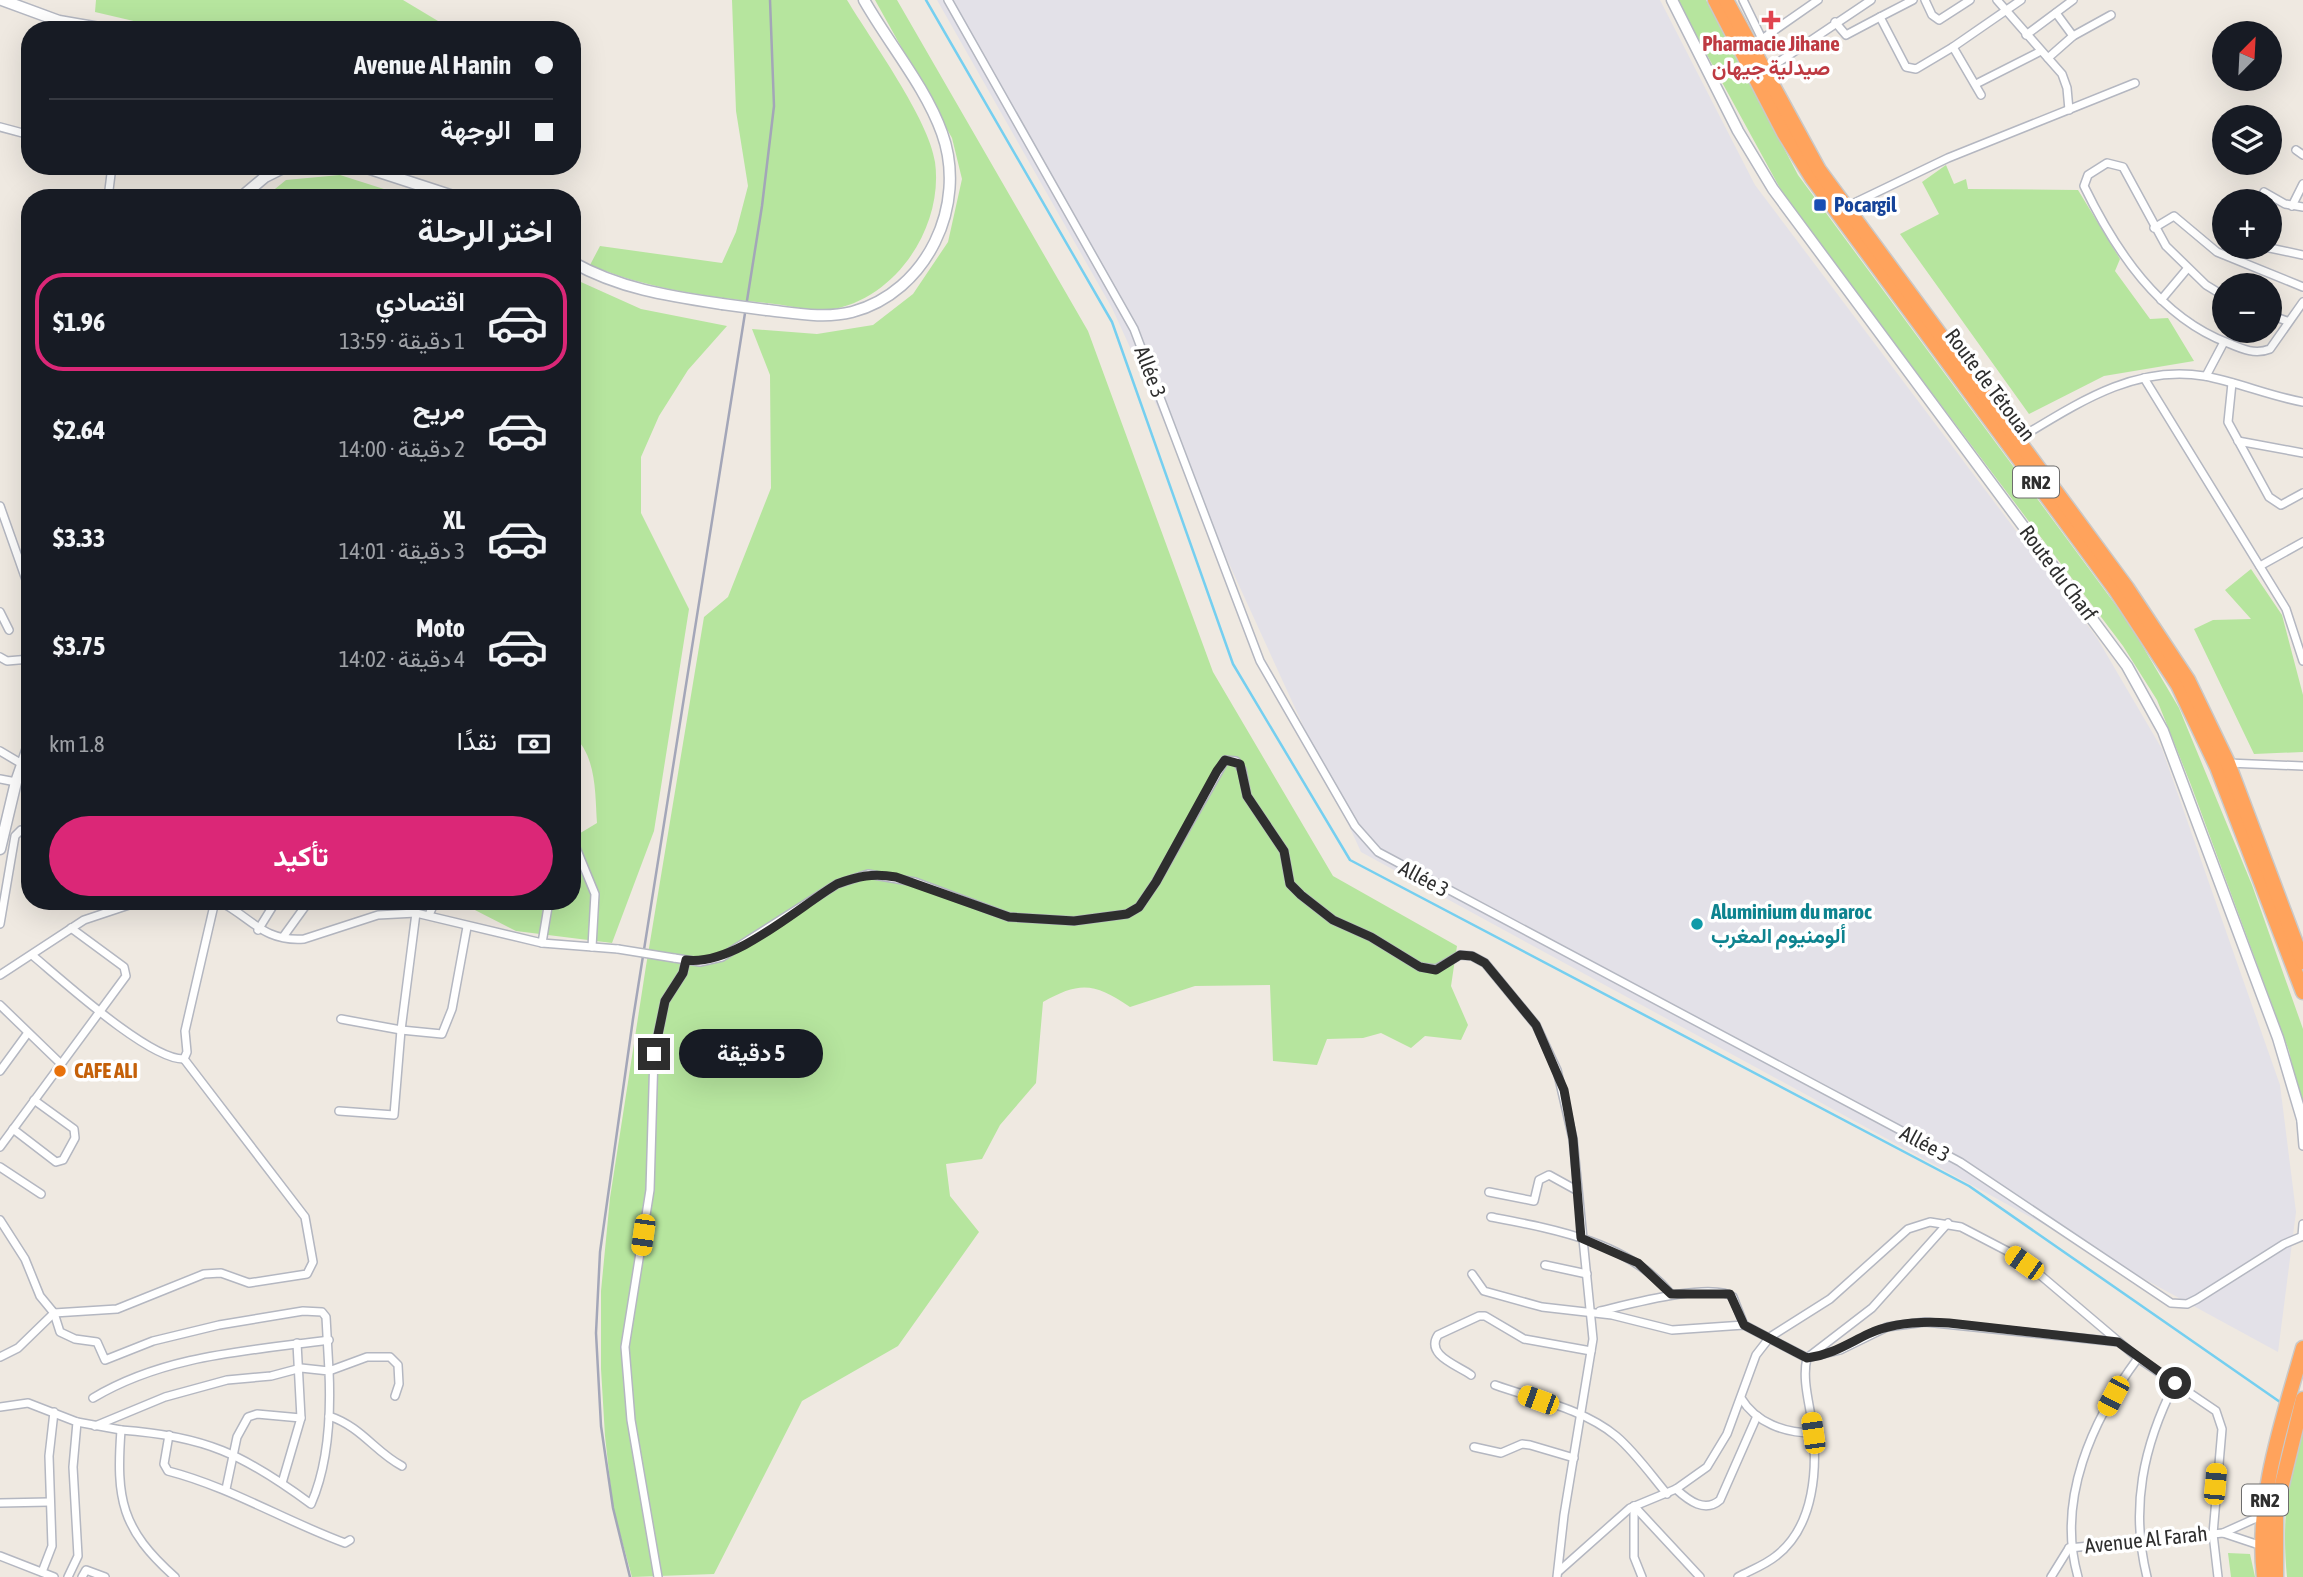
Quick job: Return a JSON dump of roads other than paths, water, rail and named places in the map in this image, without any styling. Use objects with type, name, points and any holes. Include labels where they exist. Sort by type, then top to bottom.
[{"type":"highway","name":"Route de Tétouan","points":[[1715,0],[1784,133],[1812,178],[2115,589],[2178,685],[2217,767],[2303,992]]},
{"type":"highway","name":"Route de Tétouan","points":[[1726,0],[1757,43],[1764,72],[1796,132],[1845,208],[2158,630],[2188,680],[2228,763],[2303,962]]},
{"type":"highway","name":"RN2","points":[[2264,1577],[2263,1515],[2298,1398],[2303,1348]]},
{"type":"highway","name":"RN2","points":[[2276,1577],[2276,1509],[2288,1425]]},
{"type":"street","points":[[2,0],[59,21]]},
{"type":"street","points":[[581,266],[620,285],[649,293],[767,310],[831,315],[872,304],[906,282],[921,266],[944,222],[950,174],[942,133],[928,103],[864,0]]},
{"type":"street","name":"Allée 3","points":[[948,0],[1134,329],[1260,661],[1355,826],[1378,852],[1960,1162],[2171,1303],[2187,1304],[2197,1299],[2284,1244],[2303,1236]]},
{"type":"street","name":"Route du Charf","points":[[1672,0],[1738,131],[1773,189],[2090,615],[2146,697],[2163,731],[2256,976],[2286,1064],[2302,1122]]},
{"type":"street","points":[[1744,0],[1757,43],[1818,0]]},
{"type":"street","points":[[1764,72],[1871,0]]},
{"type":"street","points":[[1835,22],[1841,33],[1847,35],[1913,0]]},
{"type":"street","points":[[1925,0],[1931,15],[1939,20],[1970,0]]},
{"type":"street","points":[[1997,0],[2065,81],[2069,110]]},
{"type":"street","points":[[1880,17],[1908,68],[1916,69],[2021,0]]},
{"type":"street","points":[[2026,35],[2073,0]]},
{"type":"street","points":[[2056,13],[2073,36]]},
{"type":"street","points":[[2048,58],[2073,36],[2111,15]]},
{"type":"street","points":[[1953,47],[1981,95]]},
{"type":"street","points":[[1976,84],[2041,51]]},
{"type":"street","points":[[1845,208],[1948,158],[2135,83]]},
{"type":"street","points":[[0,127],[21,133]]},
{"type":"street","points":[[2212,287],[2187,268],[2154,228],[2123,167],[2107,163],[2085,178],[2086,190],[2124,255],[2146,285],[2175,313],[2212,334]]},
{"type":"street","points":[[251,189],[269,175]]},
{"type":"street","points":[[389,175],[431,189]]},
{"type":"street","points":[[2292,206],[2303,184]]},
{"type":"street","points":[[2282,201],[2303,207]]},
{"type":"street","points":[[2154,228],[2168,217],[2174,216],[2217,251],[2303,286]]},
{"type":"street","points":[[2282,251],[2303,255]]},
{"type":"street","points":[[2161,300],[2187,268]]},
{"type":"street","points":[[2282,330],[2303,302]]},
{"type":"street","points":[[2282,319],[2287,321]]},
{"type":"street","points":[[2206,376],[2223,343]]},
{"type":"street","points":[[2229,343],[2248,351],[2264,352],[2274,343]]},
{"type":"street","points":[[2018,439],[2108,387],[2144,378],[2206,376],[2276,397],[2303,402]]},
{"type":"street","points":[[2144,378],[2286,610],[2303,661]]},
{"type":"street","points":[[2232,383],[2228,422],[2273,502],[2286,504],[2303,493]]},
{"type":"street","points":[[2238,441],[2303,453]]},
{"type":"street","points":[[0,506],[9,543],[21,570]]},
{"type":"street","points":[[2260,566],[2303,542]]},
{"type":"street","points":[[0,612],[9,630]]},
{"type":"street","points":[[0,659],[21,659]]},
{"type":"street","points":[[0,751],[21,759]]},
{"type":"street","points":[[230,910],[258,930],[283,937],[304,939],[378,915],[416,912],[467,927],[542,943],[618,949],[701,962],[723,957],[837,884],[868,874],[915,882],[997,913],[1023,919],[1074,921],[1127,914],[1144,901],[1225,760],[1240,764],[1247,796],[1284,851],[1290,884],[1301,895],[1333,920],[1371,937],[1420,967],[1436,970],[1460,955],[1472,956],[1485,963],[1532,1020],[1557,1070],[1564,1090],[1592,1312],[1591,1351],[1557,1575]]},
{"type":"street","points":[[2228,763],[2303,766]]},
{"type":"street","points":[[13,853],[0,850],[21,770]]},
{"type":"street","points":[[0,779],[16,782]]},
{"type":"street","points":[[0,924],[15,836],[21,830]]},
{"type":"street","points":[[581,861],[594,894],[592,947]]},
{"type":"street","points":[[0,975],[102,910]]},
{"type":"street","points":[[184,1059],[187,1052],[185,1031],[215,910]]},
{"type":"street","points":[[258,930],[270,910]]},
{"type":"street","points":[[283,937],[302,910]]},
{"type":"street","points":[[429,915],[431,910]]},
{"type":"street","points":[[542,943],[548,910]]},
{"type":"street","points":[[340,1111],[394,1115],[401,1030],[416,912]]},
{"type":"street","points":[[341,1019],[439,1035],[444,1031],[452,1009],[467,927]]},
{"type":"street","points":[[0,1147],[126,975],[126,969],[71,928]]},
{"type":"street","points":[[0,1356],[25,1342],[54,1313],[117,1309],[204,1274],[221,1273],[249,1283],[261,1283],[301,1278],[312,1267],[305,1217],[184,1059],[159,1051],[99,1011],[32,955]]},
{"type":"street","points":[[659,1577],[631,1420],[625,1347],[650,1190],[654,1054],[665,1001],[683,973],[686,960]]},
{"type":"street","points":[[0,1005],[60,1063]]},
{"type":"street","points":[[1,1068],[27,1034]]},
{"type":"street","points":[[13,1129],[57,1161],[63,1160],[75,1138],[74,1129],[34,1100]]},
{"type":"street","points":[[2302,1122],[2303,1146]]},
{"type":"street","points":[[0,1167],[41,1194]]},
{"type":"street","points":[[1489,1192],[1534,1201],[1539,1180],[1549,1175],[1578,1191]]},
{"type":"street","points":[[1491,1217],[1581,1238],[1638,1263],[1671,1294]]},
{"type":"street","points":[[0,1220],[30,1269],[40,1296],[54,1313],[60,1332],[75,1339],[97,1342],[105,1360],[169,1336],[303,1311],[325,1314],[329,1340],[329,1416],[320,1477],[311,1504],[233,1454],[207,1443],[169,1435],[95,1426],[27,1403],[0,1407]]},
{"type":"street","points":[[1557,1575],[1634,1506],[1676,1489],[1698,1475],[1715,1457],[1756,1356],[1770,1337],[1830,1299],[1908,1229],[1930,1222],[1948,1223],[1986,1238],[2019,1259],[2138,1359],[2216,1411],[2222,1422],[2213,1534],[2218,1577]]},
{"type":"street","points":[[1738,1577],[1785,1548],[1806,1511],[1813,1482],[1813,1433],[1805,1374],[1807,1358],[1872,1308],[1948,1223]]},
{"type":"street","points":[[2303,1224],[2303,1236]]},
{"type":"street","points":[[1545,1265],[1587,1275]]},
{"type":"street","points":[[1472,1274],[1484,1291],[1550,1309],[1592,1312],[1672,1330],[1744,1325],[1807,1358],[1840,1350],[1887,1327],[1925,1322],[2118,1342]]},
{"type":"street","points":[[1592,1312],[1671,1294],[1727,1292],[1733,1297],[1744,1325]]},
{"type":"street","points":[[1471,1375],[1438,1354],[1434,1340],[1438,1335],[1479,1316],[1485,1316],[1524,1339],[1591,1351]]},
{"type":"street","points":[[93,1398],[128,1378],[164,1367],[245,1348],[329,1340]]},
{"type":"street","points":[[282,1483],[301,1418],[301,1368],[297,1343]]},
{"type":"street","points":[[95,1426],[143,1405],[192,1389],[237,1378],[271,1376],[301,1368],[329,1371],[367,1357],[390,1357],[398,1365],[399,1384],[395,1396]]},
{"type":"street","points":[[2078,1577],[2069,1548],[2073,1503],[2084,1458],[2113,1396],[2138,1359]]},
{"type":"street","points":[[2147,1577],[2138,1543],[2138,1501],[2144,1460],[2162,1408],[2175,1383]]},
{"type":"street","points":[[1495,1385],[1580,1416],[1616,1437],[1667,1494]]},
{"type":"street","points":[[1741,1398],[1757,1416],[1784,1429],[1813,1433]]},
{"type":"street","points":[[42,1572],[52,1546],[49,1456],[54,1412]]},
{"type":"street","points":[[226,1489],[233,1454],[248,1417],[257,1414],[301,1418]]},
{"type":"street","points":[[329,1416],[367,1436],[386,1458],[402,1466]]},
{"type":"street","points":[[1676,1489],[1701,1506],[1709,1507],[1720,1500],[1757,1416]]},
{"type":"street","points":[[68,1577],[78,1556],[74,1467],[77,1422]]},
{"type":"street","points":[[121,1430],[117,1478],[125,1512],[131,1527],[175,1577]]},
{"type":"street","points":[[169,1435],[164,1464],[168,1471],[226,1489],[300,1526],[345,1543],[350,1540]]},
{"type":"street","points":[[1474,1447],[1502,1453],[1522,1444],[1574,1458]]},
{"type":"street","points":[[0,1503],[50,1502]]},
{"type":"street","points":[[1634,1506],[1634,1557],[1642,1577]]},
{"type":"street","points":[[1634,1506],[1700,1577]]},
{"type":"street","name":"Avenue Al Farah","points":[[2069,1548],[2223,1533],[2263,1515]]},
{"type":"street","name":"Avenue Al Farah","points":[[2223,1533],[2262,1546]]},
{"type":"street","points":[[2051,1577],[2069,1548]]},
{"type":"street","points":[[0,1556],[54,1577]]},
{"type":"street","points":[[1750,1577],[1756,1568]]},
{"type":"street","points":[[82,1577],[86,1570],[105,1577]]},
{"type":"waterway","points":[[926,0],[1112,322],[1233,664],[1350,860],[1969,1186],[2280,1402]]},
{"type":"railway","points":[[630,1577],[613,1508],[601,1426],[596,1333],[600,1252],[633,1019],[762,206],[774,106],[770,0]]},
{"type":"place","name":"Pharmacie Jihane صيدلية جيهان","points":[[1771,20]]},
{"type":"place","name":"Pocargil","points":[[1820,205]]},
{"type":"place","name":"Aluminium du maroc ألومنيوم المغرب","points":[[1697,924]]},
{"type":"place","name":"CAFE ALI","points":[[60,1071]]}]
